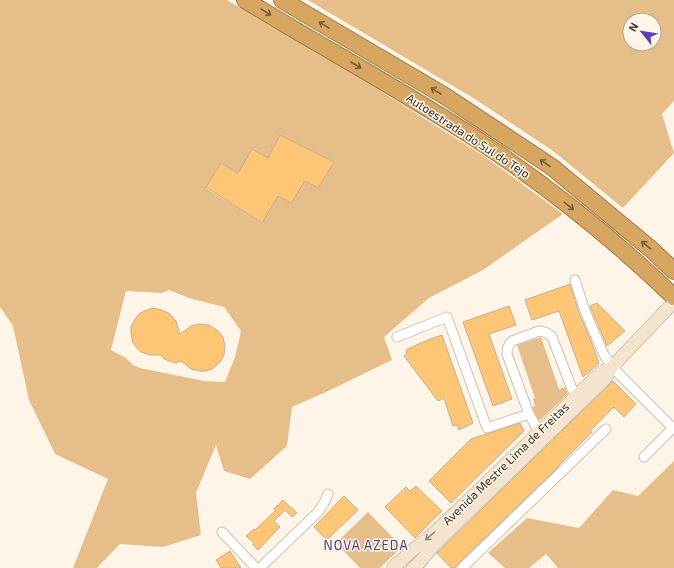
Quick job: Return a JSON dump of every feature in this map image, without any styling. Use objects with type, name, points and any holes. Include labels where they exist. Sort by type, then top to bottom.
[{"type":"highway","name":"Autoestrada do Sul do Tejo","points":[[245,0],[402,92],[506,160],[592,224],[620,248],[672,301]]},
{"type":"highway","name":"Autoestrada do Sul do Tejo","points":[[282,0],[445,96],[552,167],[652,250],[674,272]]},
{"type":"main road","name":"Avenida Mestre Lima de Freitas","points":[[413,568],[433,546],[606,378],[612,367],[672,301]]},
{"type":"main road","name":"Avenida Mestre Lima de Freitas","points":[[401,566],[410,552],[452,516],[601,372],[612,367]]},
{"type":"street","points":[[575,280],[585,311],[603,354],[612,367],[673,428],[644,457]]},
{"type":"street","points":[[397,337],[447,317],[487,428],[530,414]]},
{"type":"street","points":[[539,432],[530,414],[507,354],[507,348],[512,341],[539,331],[548,333],[552,338],[572,389],[577,395]]},
{"type":"street","points":[[462,568],[606,429]]},
{"type":"street","points":[[260,568],[318,512],[328,494]]},
{"type":"street","points":[[222,532],[256,568]]},
{"type":"shaded area","points":[[0,0],[227,0],[368,83],[484,156],[563,214],[483,270],[429,298],[384,337],[392,360],[292,407],[287,446],[250,479],[224,471],[216,445],[196,493],[201,535],[163,547],[120,544],[97,568],[73,568],[108,479],[55,454],[29,400],[13,326],[0,307]],"holes":[[[280,135],[334,162],[318,188],[305,181],[291,203],[278,196],[262,223],[206,188],[221,163],[238,173],[268,158]],[[169,290],[189,298],[224,307],[241,331],[235,357],[225,382],[204,381],[140,368],[111,350],[126,291],[162,293]]]},
{"type":"shaded area","points":[[308,0],[674,0],[674,101],[662,114],[674,153],[623,208],[553,151],[475,99]]},
{"type":"shaded area","points":[[541,337],[559,389],[565,387],[568,394],[540,420],[537,419],[532,407],[535,406],[533,399],[535,398],[517,345]]},
{"type":"shaded area","points":[[674,461],[674,568],[558,568],[546,554],[529,568],[505,568],[488,553],[527,518],[579,528],[613,490],[638,496]]},
{"type":"shaded area","points":[[368,512],[402,547],[380,568],[360,568],[336,543]]},
{"type":"building","points":[[280,135],[334,162],[318,188],[305,181],[291,203],[278,196],[262,223],[206,187],[221,163],[238,173],[252,149],[268,158]]},
{"type":"building","points":[[570,284],[579,313],[599,363],[583,377],[559,311],[532,320],[525,300]]},
{"type":"building","points":[[597,303],[625,331],[607,346],[590,306]]},
{"type":"building","points":[[509,306],[516,325],[489,334],[512,399],[493,406],[463,322]]},
{"type":"building","points":[[153,308],[170,314],[176,321],[180,334],[191,326],[200,324],[209,325],[217,330],[223,337],[225,346],[224,355],[221,361],[212,369],[200,371],[191,369],[181,361],[176,363],[164,359],[161,355],[150,355],[141,352],[133,343],[131,327],[139,314]]},
{"type":"building","points":[[442,335],[473,423],[459,430],[457,425],[453,426],[444,398],[438,401],[404,356],[407,354],[406,350]]},
{"type":"building","points":[[613,381],[636,404],[624,417],[614,407],[553,472],[455,568],[451,568],[437,553]]},
{"type":"building","points":[[520,423],[524,431],[451,503],[429,481],[471,439]]},
{"type":"building","points":[[416,486],[442,511],[415,538],[385,507],[406,487],[410,491]]},
{"type":"building","points":[[344,496],[358,510],[327,540],[314,527]]},
{"type":"building","points":[[283,500],[297,513],[292,517],[285,510],[274,521],[280,527],[258,550],[253,545],[254,543],[246,536],[254,529],[255,530],[276,510],[274,509]]},
{"type":"building","points":[[230,551],[241,568],[221,568],[216,560]]},
{"type":"district","name":"NOVA AZEDA","points":[[366,545]]}]
